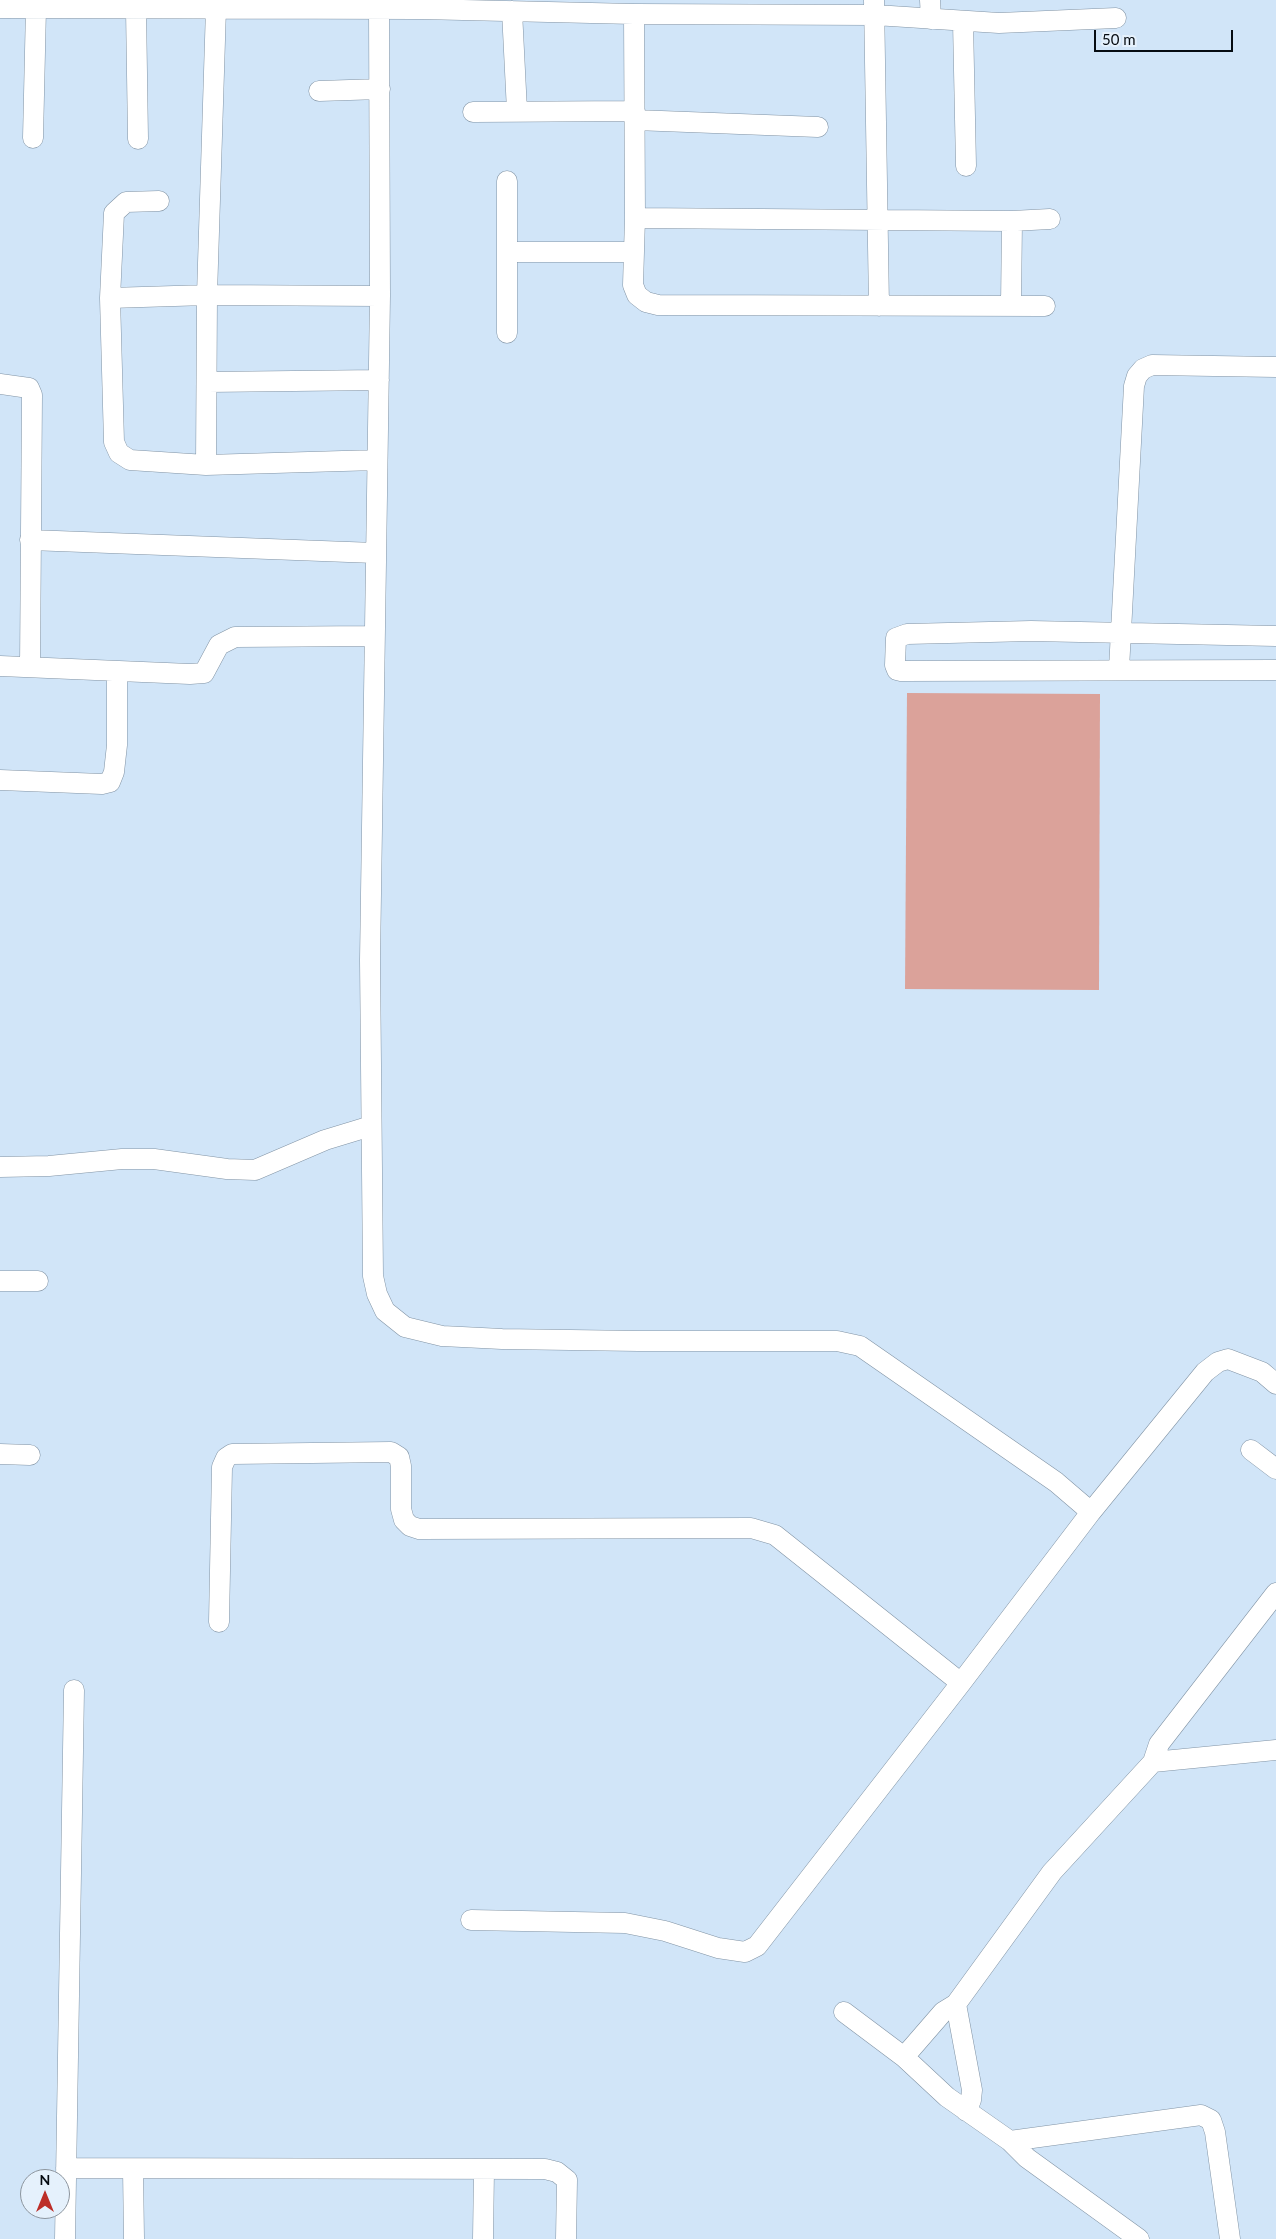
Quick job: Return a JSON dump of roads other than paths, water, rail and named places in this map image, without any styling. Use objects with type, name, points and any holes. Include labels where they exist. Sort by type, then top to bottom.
[{"type":"street","points":[[0,8],[379,9],[410,5],[512,11],[634,14],[874,8],[930,10],[964,22],[1116,18]]},
{"type":"street","points":[[33,138],[36,8]]},
{"type":"street","points":[[206,465],[208,382],[207,295],[216,8]]},
{"type":"street","points":[[874,8],[879,306]]},
{"type":"street","points":[[136,9],[138,139]]},
{"type":"street","points":[[379,9],[380,296],[378,460],[374,553],[370,960],[373,1276],[385,1311],[405,1327],[442,1336],[502,1339],[837,1341],[860,1346],[1056,1482],[1091,1512]]},
{"type":"street","points":[[512,11],[517,111]]},
{"type":"street","points":[[634,14],[635,218],[633,285],[637,295],[646,302],[658,305],[1045,306]]},
{"type":"street","points":[[964,22],[966,166]]},
{"type":"street","points":[[319,91],[380,89]]},
{"type":"street","points":[[473,112],[517,111],[635,115],[818,127]]},
{"type":"street","points":[[507,181],[507,333]]},
{"type":"street","points":[[159,200],[126,202],[114,213],[110,298],[114,442],[119,453],[130,460],[206,465],[378,460]]},
{"type":"street","points":[[635,218],[1012,221],[1050,219]]},
{"type":"street","points":[[1011,305],[1012,221]]},
{"type":"street","points":[[507,252],[634,252]]},
{"type":"street","points":[[110,298],[207,295],[380,296]]},
{"type":"street","points":[[1119,669],[1134,386],[1137,376],[1143,369],[1152,365],[1276,367]]},
{"type":"street","points":[[208,382],[379,380]]},
{"type":"street","points":[[0,384],[29,388],[32,394],[30,667]]},
{"type":"street","points":[[30,540],[374,553]]},
{"type":"street","points":[[1276,636],[1031,632],[902,634],[896,638],[895,665],[901,671],[1276,670]]},
{"type":"street","points":[[0,666],[204,673],[219,645],[235,637],[374,636]]},
{"type":"street","points":[[0,780],[102,784],[110,782],[114,772],[117,745],[117,671]]},
{"type":"street","points":[[0,1167],[49,1166],[122,1159],[154,1159],[227,1169],[255,1170],[325,1140],[371,1126]]},
{"type":"street","points":[[0,1282],[38,1282]]},
{"type":"street","points":[[471,1920],[625,1923],[664,1931],[718,1948],[745,1952],[757,1946],[1091,1512],[1205,1372],[1218,1362],[1228,1358],[1262,1372],[1276,1384]]},
{"type":"street","points":[[1251,1450],[1276,1469]]},
{"type":"street","points":[[219,1622],[222,1467],[226,1458],[232,1454],[391,1452],[399,1457],[401,1466],[401,1509],[404,1520],[410,1526],[419,1528],[751,1528],[775,1535],[961,1683]]},
{"type":"street","points":[[0,1454],[30,1455]]},
{"type":"street","points":[[904,2057],[943,2012],[956,2004],[1052,1872],[1153,1762],[1159,1744],[1276,1593]]},
{"type":"street","points":[[65,2239],[74,1690]]},
{"type":"street","points":[[1153,1762],[1276,1750]]},
{"type":"street","points":[[956,2004],[971,2083],[971,2100],[966,2111]]},
{"type":"street","points":[[844,2012],[904,2057],[947,2097],[1010,2141],[1027,2158],[1139,2239]]},
{"type":"street","points":[[1010,2141],[1201,2115],[1211,2120],[1216,2132],[1230,2239]]},
{"type":"street","points":[[66,2168],[545,2169],[556,2172],[567,2180],[566,2239]]},
{"type":"street","points":[[133,2169],[134,2239]]},
{"type":"street","points":[[483,2239],[484,2170]]}]
